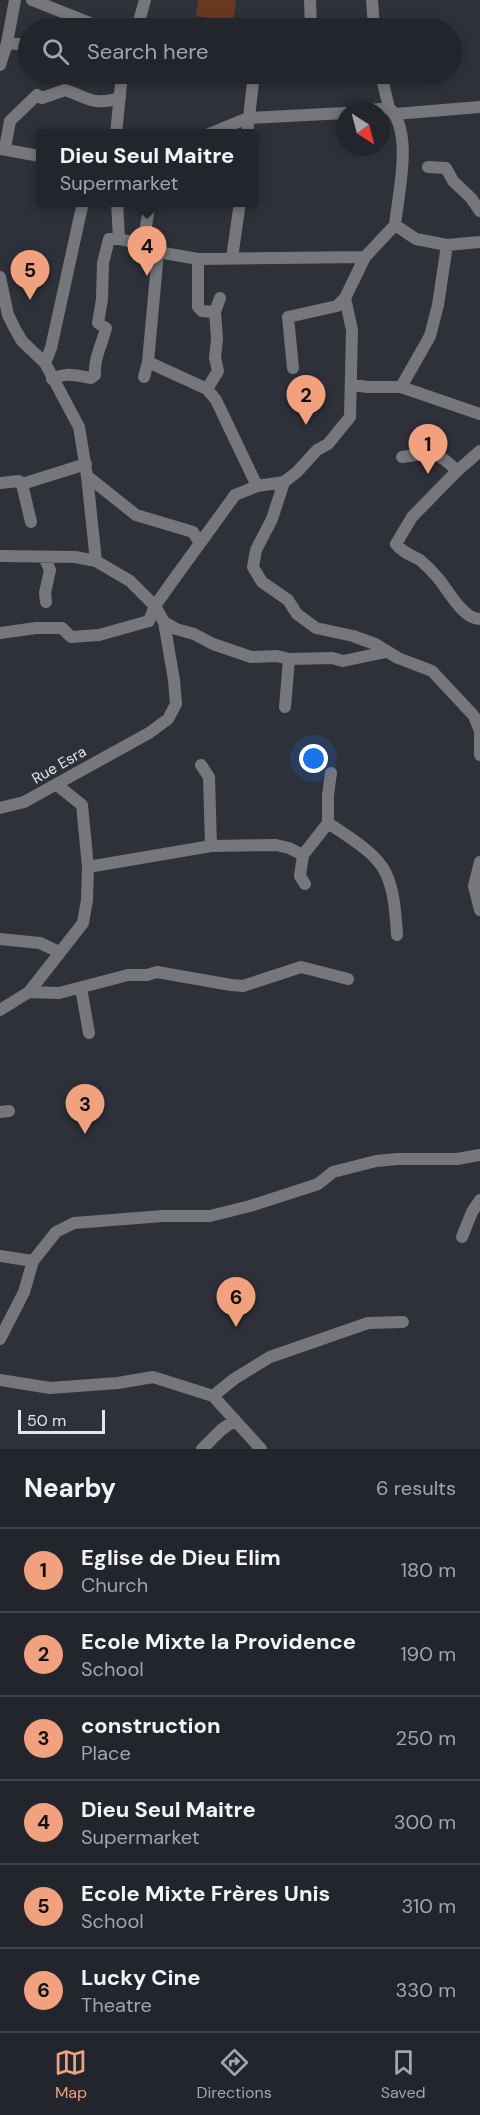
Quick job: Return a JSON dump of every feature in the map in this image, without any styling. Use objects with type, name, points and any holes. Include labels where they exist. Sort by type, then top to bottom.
[{"type":"street","points":[[0,64],[7,43],[15,0]]},
{"type":"street","points":[[32,0],[77,18]]},
{"type":"street","points":[[140,18],[145,0]]},
{"type":"street","points":[[310,0],[311,18]]},
{"type":"street","points":[[372,0],[373,18]]},
{"type":"street","points":[[7,43],[18,44]]},
{"type":"street","points":[[117,129],[121,84]]},
{"type":"street","points":[[247,129],[253,84]]},
{"type":"street","points":[[293,368],[288,317],[337,306],[345,298],[365,257],[395,225],[400,197],[402,136],[384,84]]},
{"type":"street","points":[[36,155],[2,148],[10,121],[37,95],[42,98],[64,90],[85,99],[105,102],[120,98]]},
{"type":"street","points":[[392,111],[480,107]]},
{"type":"street","points":[[221,129],[248,118],[336,113]]},
{"type":"street","points":[[428,167],[446,168],[453,182],[471,198],[480,211]]},
{"type":"street","points":[[45,363],[51,348],[82,207]]},
{"type":"street","points":[[117,207],[118,239]]},
{"type":"street","points":[[143,244],[149,207]]},
{"type":"street","points":[[232,258],[239,207]]},
{"type":"street","points":[[395,225],[416,239],[447,245],[480,242]]},
{"type":"street","points":[[51,379],[64,374],[91,378],[95,375],[94,363],[106,328],[98,323],[102,298],[103,263],[109,239],[143,244],[158,252],[198,259],[365,257]]},
{"type":"street","points":[[401,387],[430,336],[438,305],[447,245]]},
{"type":"street","points":[[144,378],[148,362],[158,252]]},
{"type":"street","points":[[198,259],[198,307],[202,311],[215,312]]},
{"type":"street","points":[[0,277],[8,315],[22,341],[45,363],[51,379],[79,427],[87,470],[96,561]]},
{"type":"street","points":[[207,389],[218,371],[215,358],[217,339],[215,312],[220,298]]},
{"type":"street","points":[[0,633],[36,628],[62,628],[71,637],[99,635],[149,621],[155,606],[235,495],[257,486],[284,482],[297,472],[317,450],[328,444],[350,417],[352,330],[345,298]]},
{"type":"street","points":[[148,362],[207,389],[216,400],[257,486]]},
{"type":"street","points":[[352,385],[401,387],[480,414]]},
{"type":"street","points":[[480,452],[457,471],[412,517],[396,544],[401,551],[420,561],[435,574],[462,609],[474,619],[480,619]]},
{"type":"street","points":[[402,458],[429,453],[444,457],[457,471]]},
{"type":"street","points":[[0,483],[19,481],[22,484],[87,470]]},
{"type":"street","points":[[87,470],[136,515],[192,532],[199,542]]},
{"type":"street","points":[[284,482],[272,519],[256,550],[253,567],[262,582],[288,600],[297,614],[316,628],[353,636],[375,644],[386,652],[432,671],[474,716],[480,731],[480,755]]},
{"type":"street","points":[[22,484],[31,522]]},
{"type":"street","points":[[0,556],[75,557],[96,561],[130,581],[155,606],[164,621],[176,629],[194,634],[213,645],[251,657],[332,658],[343,662],[386,652]]},
{"type":"street","points":[[44,556],[50,570],[45,593],[46,602]]},
{"type":"street","name":"Rue Esra","points":[[0,808],[24,802],[57,785],[71,775],[130,744],[168,719],[176,704],[164,621]]},
{"type":"street","points":[[285,707],[290,659]]},
{"type":"street","points":[[201,765],[209,777],[211,846]]},
{"type":"street","points":[[305,884],[300,876],[303,855],[328,823],[328,795],[332,773]]},
{"type":"street","points":[[0,1010],[28,992],[83,923],[87,900],[88,867],[82,805],[57,785]]},
{"type":"street","points":[[328,823],[369,850],[382,866],[394,897],[397,935]]},
{"type":"street","points":[[88,867],[211,846],[276,845],[290,848],[303,855]]},
{"type":"street","points":[[480,862],[474,886],[480,910]]},
{"type":"street","points":[[0,939],[40,943],[59,952]]},
{"type":"street","points":[[28,992],[59,993],[128,975],[147,975],[156,972],[243,986],[301,967],[348,979]]},
{"type":"street","points":[[81,988],[89,1033]]},
{"type":"street","points":[[1,1333],[24,1292],[33,1261],[56,1232],[74,1224],[163,1216],[210,1216],[306,1188],[318,1184],[333,1172],[376,1161],[448,1160],[480,1155]]},
{"type":"street","points":[[462,1237],[472,1212],[480,1200]]},
{"type":"street","points":[[0,1256],[33,1261]]},
{"type":"street","points":[[213,1396],[234,1379],[270,1357],[290,1349],[368,1323],[403,1322]]},
{"type":"street","points":[[0,1380],[50,1388],[118,1383],[153,1377],[213,1396],[261,1449]]},
{"type":"street","points":[[202,1449],[235,1420]]},
{"type":"shaded area","points":[[198,0],[236,0],[233,18],[196,16]]},
{"type":"place","name":"Dieu Seul Maitre","points":[[147,276]]},
{"type":"place","name":"Ecole Mixte Frères Unis","points":[[30,300]]},
{"type":"place","name":"Ecole Mixte la Providence","points":[[306,425]]},
{"type":"place","name":"Eglise de Dieu Elim","points":[[428,474]]},
{"type":"place","name":"construction","points":[[85,1134]]},
{"type":"place","name":"Lucky Cine","points":[[236,1327]]}]
